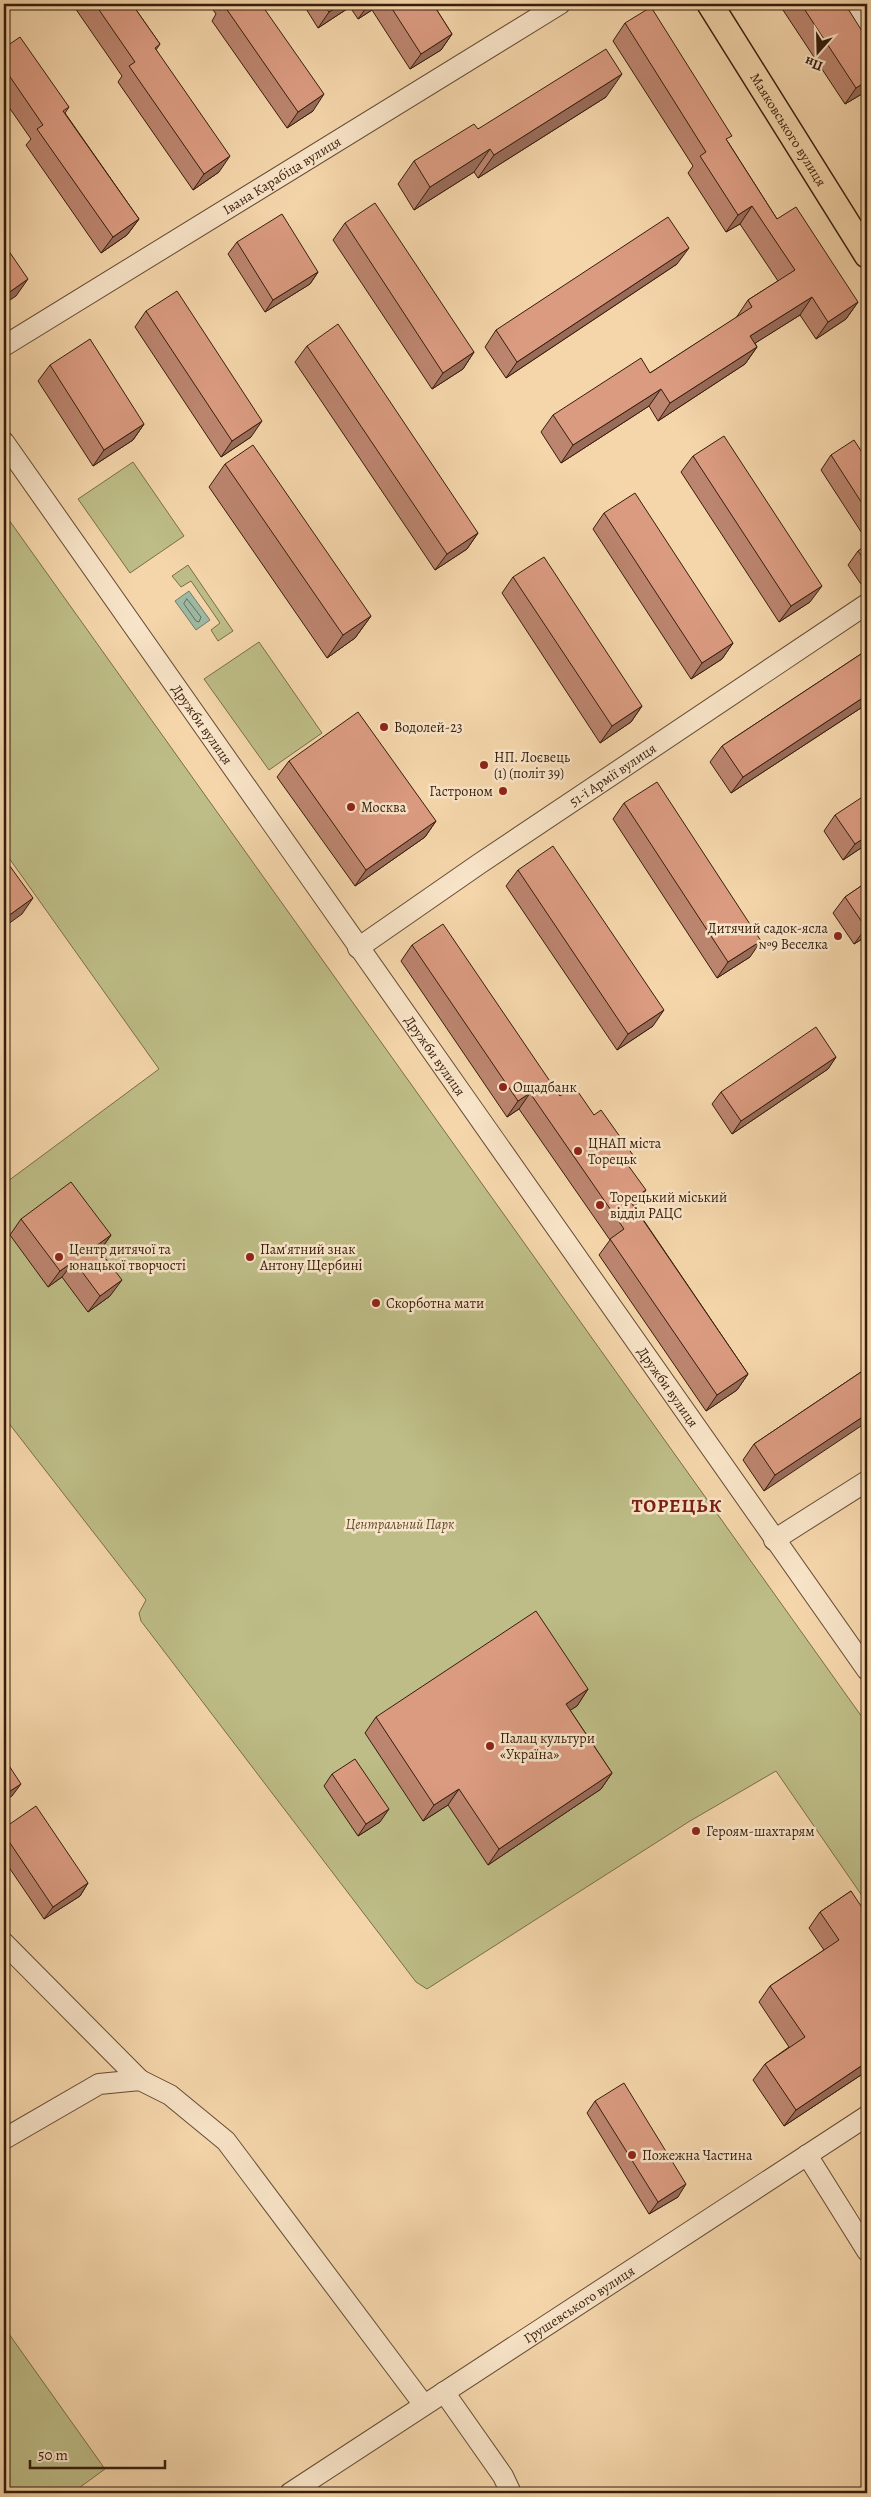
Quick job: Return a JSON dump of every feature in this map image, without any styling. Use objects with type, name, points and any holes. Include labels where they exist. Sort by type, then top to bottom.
[{"type":"main road","name":"Маяковського вулиця","points":[[710,4],[867,255]]},
{"type":"street","name":"Івана Карабіца вулиця","points":[[4,346],[560,4]]},
{"type":"street","points":[[855,4],[867,22]]},
{"type":"street","name":"Дружби вулиця","points":[[4,442],[867,1670]]},
{"type":"street","name":"51-ї Армії вулиця","points":[[358,948],[479,864],[867,604]]},
{"type":"street","points":[[774,1540],[867,1480]]},
{"type":"street","points":[[4,1943],[140,2080],[170,2095],[226,2141],[424,2405]]},
{"type":"street","points":[[4,2139],[99,2084],[140,2080]]},
{"type":"street","name":"Грушевського вулиця","points":[[290,2493],[867,2116]]},
{"type":"street","points":[[807,2155],[867,2251]]},
{"type":"street","points":[[444,2392],[502,2476],[511,2493]]},
{"type":"green space","points":[[133,462],[184,536],[130,573],[78,499]]},
{"type":"green space","name":"Центральний Парк","points":[[4,513],[867,1724],[867,1903],[776,1771],[690,1821],[427,1989],[416,1982],[141,1621],[139,1613],[146,1600],[4,1417],[4,1184],[159,1069],[4,851]]},
{"type":"green space","points":[[188,565],[233,631],[218,641],[211,630],[220,623],[191,581],[181,587],[172,576]]},
{"type":"green space","points":[[259,642],[322,733],[269,770],[204,679]]},
{"type":"green space","points":[[4,2327],[105,2469],[72,2493],[4,2493]]},
{"type":"water","points":[[189,591],[210,620],[196,630],[175,601]]},
{"type":"building","points":[[95,4],[132,4],[160,44],[155,48],[230,156],[204,174],[129,66],[135,62]]},
{"type":"building","points":[[223,4],[261,4],[324,94],[298,112]]},
{"type":"building","points":[[323,4],[342,4],[329,12]]},
{"type":"building","points":[[389,4],[433,4],[452,34],[421,54]]},
{"type":"building","points":[[801,4],[845,4],[867,39],[867,81],[856,88]]},
{"type":"building","points":[[651,7],[732,136],[726,139],[777,219],[796,207],[858,302],[828,322],[812,297],[750,336],[757,347],[670,403],[661,389],[573,445],[553,415],[641,358],[650,373],[752,307],[748,300],[795,270],[752,206],[738,215],[700,156],[706,152],[625,23]]},
{"type":"building","points":[[20,37],[69,107],[63,111],[139,219],[113,237],[37,129],[43,125],[4,68],[4,48]]},
{"type":"building","points":[[606,49],[622,74],[494,155],[490,149],[430,187],[414,161],[474,124],[478,129]]},
{"type":"building","points":[[375,203],[474,352],[443,373],[345,223]]},
{"type":"building","points":[[282,214],[318,272],[273,300],[237,242]]},
{"type":"building","points":[[668,217],[689,248],[517,362],[496,330]]},
{"type":"building","points":[[4,244],[28,279],[4,296]]},
{"type":"building","points":[[177,291],[262,421],[232,441],[146,311]]},
{"type":"building","points":[[338,324],[478,533],[447,554],[307,346]]},
{"type":"building","points":[[90,339],[144,424],[104,450],[50,365]]},
{"type":"building","points":[[724,436],[822,586],[791,606],[693,456]]},
{"type":"building","points":[[854,440],[867,460],[867,511],[831,455]]},
{"type":"building","points":[[253,445],[371,616],[343,635],[225,464]]},
{"type":"building","points":[[635,493],[733,643],[702,663],[604,513]]},
{"type":"building","points":[[867,545],[867,564],[858,551]]},
{"type":"building","points":[[544,557],[642,706],[612,726],[513,577]]},
{"type":"building","points":[[867,650],[867,695],[743,777],[722,746]]},
{"type":"building","name":"Москва","points":[[358,712],[436,821],[366,870],[289,761]]},
{"type":"building","points":[[657,782],[761,941],[728,962],[624,803]]},
{"type":"building","points":[[867,794],[867,836],[855,844],[835,815]]},
{"type":"building","points":[[553,846],[664,1010],[628,1034],[518,870]]},
{"type":"building","points":[[4,858],[33,898],[4,919]]},
{"type":"building","points":[[867,882],[867,927],[866,928],[845,897]]},
{"type":"building","points":[[443,924],[560,1096],[574,1086],[594,1115],[601,1110],[633,1155],[625,1161],[646,1190],[630,1201],[748,1374],[717,1395],[610,1239],[624,1229],[530,1093],[518,1101],[412,945]]},
{"type":"building","points":[[816,1027],[836,1057],[741,1121],[721,1092]]},
{"type":"building","points":[[71,1182],[111,1235],[96,1246],[122,1280],[100,1296],[74,1261],[60,1271],[21,1219]]},
{"type":"building","points":[[867,1368],[867,1414],[775,1475],[754,1444]]},
{"type":"building","points":[[536,1611],[588,1689],[566,1704],[612,1773],[499,1849],[459,1789],[434,1805],[376,1717]]},
{"type":"building","points":[[4,1758],[21,1784],[4,1795]]},
{"type":"building","points":[[355,1759],[389,1809],[366,1824],[332,1774]]},
{"type":"building","points":[[36,1806],[88,1883],[53,1907],[4,1834],[4,1828]]},
{"type":"building","points":[[851,1891],[867,1915],[867,2062],[796,2110],[765,2064],[805,2037],[770,1986],[839,1940],[820,1912]]},
{"type":"building","points":[[624,2083],[686,2184],[658,2202],[595,2101]]},
{"type":"place","name":"Водолей-23","points":[[384,727]]},
{"type":"place","name":"НП. Лоєвець (1) (політ 39)","points":[[484,765]]},
{"type":"place","name":"Гастроном","points":[[503,791]]},
{"type":"place","name":"Москва","points":[[351,807]]},
{"type":"place","name":"Дитячий садок-ясла №9 Веселка","points":[[838,936]]},
{"type":"place","name":"Ощадбанк","points":[[503,1087]]},
{"type":"place","name":"ЦНАП міста Торецьк","points":[[578,1151]]},
{"type":"place","name":"Торецький міський відділ РАЦС","points":[[600,1205]]},
{"type":"place","name":"Центр дитячої та юнацької творчості","points":[[59,1257]]},
{"type":"place","name":"Пам'ятний знак Антону Щербині","points":[[250,1257]]},
{"type":"place","name":"Скорботна мати","points":[[376,1303]]},
{"type":"place","name":"Палац культури «Україна»","points":[[490,1746]]},
{"type":"place","name":"Героям-шахтарям","points":[[696,1831]]},
{"type":"place","name":"Пожежна Частина","points":[[632,2155]]},
{"type":"district","name":"ТОРЕЦЬК","points":[[677,1506]]}]
